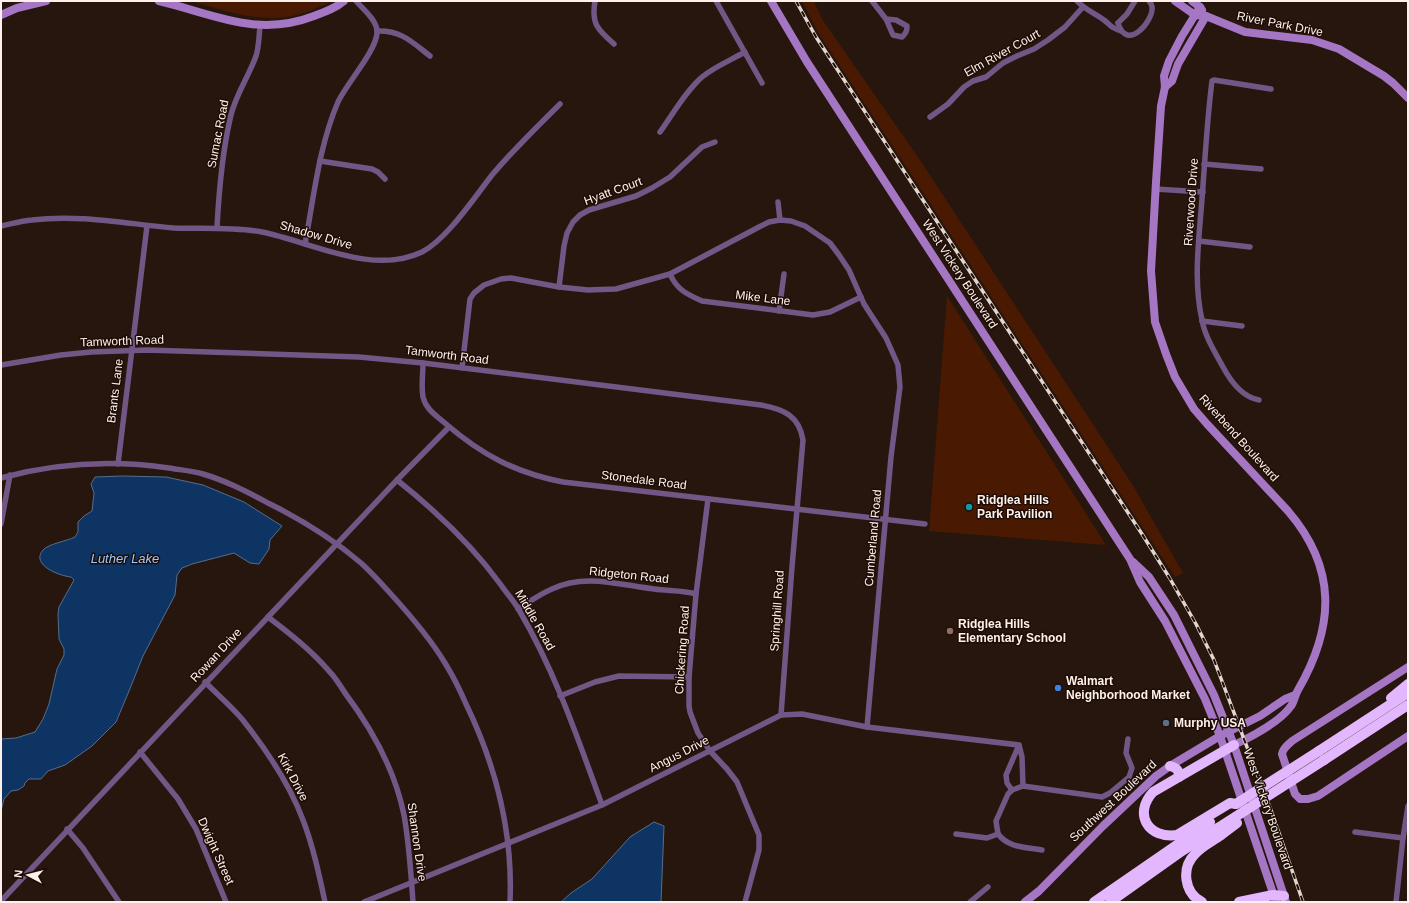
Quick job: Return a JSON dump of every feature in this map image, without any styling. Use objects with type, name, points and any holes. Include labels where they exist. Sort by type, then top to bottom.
[{"type":"highway","points":[[1110,902],[1182,851],[1220,831],[1258,808],[1263,800],[1408,684]]},
{"type":"highway","points":[[1322,753],[1408,693]]},
{"type":"highway","points":[[1094,902],[1219,813],[1230,803],[1236,804],[1322,753],[1408,705]]},
{"type":"highway","points":[[1322,753],[1332,759],[1408,713]]},
{"type":"highway","points":[[1219,813],[1177,835],[1162,835],[1151,830],[1144,817],[1145,802],[1153,792],[1234,745]]},
{"type":"highway","points":[[1170,766],[1176,768],[1179,772],[1179,777]]},
{"type":"highway","points":[[1202,902],[1197,900],[1189,890],[1186,878],[1187,867],[1195,854],[1220,831]]},
{"type":"highway","points":[[1244,902],[1274,898],[1285,899]]},
{"type":"street","points":[[1,15],[17,8],[46,1]]},
{"type":"street","points":[[159,1],[224,20],[260,26],[289,24],[306,19],[328,11],[344,1]]},
{"type":"street","points":[[305,244],[325,137],[339,100],[351,79],[373,48],[377,35],[374,21],[356,1]]},
{"type":"street","points":[[595,1],[593,9],[596,24],[600,32],[614,44]]},
{"type":"street","points":[[716,1],[762,83]]},
{"type":"street","name":"West Vickery Boulevard","points":[[771,1],[807,62],[1130,559],[1140,582],[1165,620],[1205,700],[1220,736],[1274,898]]},
{"type":"street","points":[[872,1],[886,19]]},
{"type":"street","points":[[1077,1],[1082,7],[1106,21],[1110,27],[1127,35],[1133,36],[1139,32],[1147,22],[1152,11],[1152,6],[1149,1]]},
{"type":"street","points":[[1118,23],[1127,14],[1136,1]]},
{"type":"street","points":[[1175,1],[1194,15]]},
{"type":"street","points":[[1192,1],[1200,6],[1206,16]]},
{"type":"street","name":"Riverbend Boulevard","points":[[1200,6],[1169,60],[1164,76],[1165,87],[1161,106],[1151,271],[1155,322],[1175,377],[1194,409],[1298,523],[1308,537],[1321,566],[1326,597],[1323,631],[1314,660],[1295,695],[1291,706],[1274,722],[1234,745]]},
{"type":"street","name":"Elm River Court","points":[[930,117],[948,104],[964,87],[974,81],[986,77],[1003,64],[1034,49],[1048,40],[1065,27],[1082,7]]},
{"type":"street","name":"River Park Drive","points":[[1194,15],[1206,16],[1245,32],[1312,40],[1339,49],[1384,76],[1408,98]]},
{"type":"street","name":"Riverbend Boulevard","points":[[1165,87],[1172,81],[1178,64],[1206,16]]},
{"type":"street","points":[[1106,21],[1111,20],[1118,23],[1121,31]]},
{"type":"street","name":"Sumac Road","points":[[217,228],[220,183],[231,114],[256,55],[260,26]]},
{"type":"street","points":[[377,31],[388,30],[406,37],[430,56]]},
{"type":"street","points":[[660,132],[691,87],[703,77],[745,52]]},
{"type":"street","name":"Riverwood Drive","points":[[1259,400],[1247,397],[1235,385],[1228,375],[1210,342],[1202,321],[1197,290],[1204,164],[1208,109],[1212,81],[1214,80],[1271,89]]},
{"type":"street","name":"Shadow Drive","points":[[1,226],[48,218],[92,220],[181,228],[237,228],[262,232],[346,257],[360,259],[398,259],[422,252],[438,241],[449,230],[494,174],[560,104]]},
{"type":"street","name":"Hyatt Court","points":[[560,287],[564,246],[567,234],[573,222],[580,215],[589,210],[636,196],[652,188],[670,177],[702,147],[715,142]]},
{"type":"street","points":[[320,161],[372,169],[378,172],[385,179]]},
{"type":"street","points":[[1204,164],[1261,169]]},
{"type":"street","points":[[1155,189],[1203,192]]},
{"type":"street","points":[[462,368],[470,299],[479,288],[490,282],[511,278],[560,287],[588,290],[616,289],[670,274],[769,222],[780,220],[778,202]]},
{"type":"street","name":"Cumberland Road","points":[[780,220],[791,221],[805,226],[830,244],[839,255],[849,270],[864,304],[886,338],[894,353],[898,365],[900,386],[891,457],[867,727]]},
{"type":"street","name":"Brants Lane","points":[[118,464],[147,226]]},
{"type":"street","points":[[1199,241],[1250,247]]},
{"type":"street","name":"Mike Lane","points":[[670,274],[674,283],[680,290],[702,301],[778,311],[819,315],[830,312],[861,297]]},
{"type":"street","points":[[778,311],[784,274]]},
{"type":"street","points":[[1202,321],[1242,326]]},
{"type":"street","name":"Tamworth Road","points":[[1,365],[61,355],[131,350],[359,356],[773,407],[789,414],[796,421],[802,432],[803,440],[797,509]]},
{"type":"street","name":"Stonedale Road","points":[[423,363],[423,397],[429,410],[483,453],[505,464],[547,479],[562,482],[924,524]]},
{"type":"street","name":"Rowan Drive","points":[[1,901],[205,682],[397,480],[450,427]]},
{"type":"street","points":[[1,478],[59,466],[118,464],[155,466],[202,474],[230,484],[294,516],[361,563],[401,605],[424,633],[445,663],[456,683],[486,749],[502,806],[508,843],[510,902]]},
{"type":"street","points":[[1,524],[10,475]]},
{"type":"street","name":"Middle Road","points":[[397,480],[422,500],[463,538],[485,564],[518,609],[550,669],[602,805]]},
{"type":"street","name":"Chickering Road","points":[[708,499],[696,594],[689,677],[690,712],[698,733],[710,751],[737,782],[759,835],[759,850],[746,902]]},
{"type":"street","name":"Springhill Road","points":[[781,715],[797,509]]},
{"type":"street","name":"West Vickery Boulevard","points":[[1130,559],[1149,577],[1174,615],[1214,695],[1234,745],[1285,899]]},
{"type":"street","name":"Ridgeton Road","points":[[518,609],[552,589],[571,582],[588,580],[654,590],[696,594]]},
{"type":"street","name":"Shannon Drive","points":[[268,616],[289,633],[329,671],[362,716],[371,731],[396,785],[400,799],[412,883],[413,902]]},
{"type":"street","points":[[1408,667],[1292,741],[1285,747],[1282,754],[1295,794],[1300,799],[1308,799],[1318,796],[1408,736]]},
{"type":"street","points":[[560,696],[595,682],[619,676],[689,677]]},
{"type":"street","name":"Kirk Drive","points":[[205,682],[241,718],[267,752],[289,792],[302,818],[310,841],[325,902]]},
{"type":"street","points":[[1229,732],[1260,716],[1285,699],[1295,695]]},
{"type":"street","name":"Angus Drive","points":[[364,902],[602,805],[781,715],[802,714],[867,727],[1019,745]]},
{"type":"street","name":"Southwest Boulevard","points":[[1025,902],[1039,891],[1103,826],[1156,776],[1170,766],[1229,732]]},
{"type":"street","points":[[1042,850],[1012,845],[1003,840],[998,834],[996,821],[1008,794],[1012,790],[1023,786],[1102,797],[1110,793],[1129,777],[1132,768],[1126,753],[1128,739]]},
{"type":"street","points":[[1019,745],[1022,757],[1023,786]]},
{"type":"street","points":[[1012,790],[1007,783],[1006,775],[1019,745]]},
{"type":"street","name":"Dwight Street","points":[[140,752],[178,799],[196,829],[226,902]]},
{"type":"street","points":[[1396,902],[1408,806]]},
{"type":"street","points":[[67,829],[83,848],[119,902]]},
{"type":"street","points":[[1355,832],[1403,838]]},
{"type":"street","points":[[956,834],[987,838],[998,834]]},
{"type":"street","points":[[970,902],[988,887]]},
{"type":"shaded area","points":[[191,1],[331,1],[313,10],[295,15],[278,18],[261,18],[227,11]]},
{"type":"shaded area","points":[[802,1],[814,1],[822,19],[922,163],[1132,484],[1183,573],[1175,577],[819,34]]},
{"type":"shaded area","points":[[947,296],[1106,545],[929,531]]},
{"type":"water","name":"Luther Lake","points":[[95,477],[166,477],[203,485],[244,502],[282,526],[270,540],[269,549],[259,564],[250,563],[234,553],[182,568],[177,575],[175,595],[143,656],[116,722],[92,746],[65,765],[48,771],[41,779],[29,779],[24,786],[18,790],[11,791],[4,799],[1,811],[1,739],[16,738],[35,732],[43,719],[49,704],[57,669],[64,655],[64,649],[59,639],[58,614],[59,607],[74,580],[71,577],[48,569],[40,560],[40,555],[45,548],[75,537],[78,532],[78,522],[92,511],[94,493],[91,484]]},
{"type":"water","points":[[654,822],[664,826],[661,902],[561,902],[571,893],[592,879],[630,837]]},
{"type":"railway","points":[[796,1],[816,37],[1142,534],[1196,624],[1214,660],[1272,813],[1303,902]]},
{"type":"place","name":"Ridglea Hills Park Pavilion","points":[[969,507]]},
{"type":"place","name":"Ridglea Hills Elementary School","points":[[950,631]]},
{"type":"place","name":"Walmart Neighborhood Market","points":[[1058,688]]},
{"type":"place","name":"Murphy USA","points":[[1166,723]]}]
